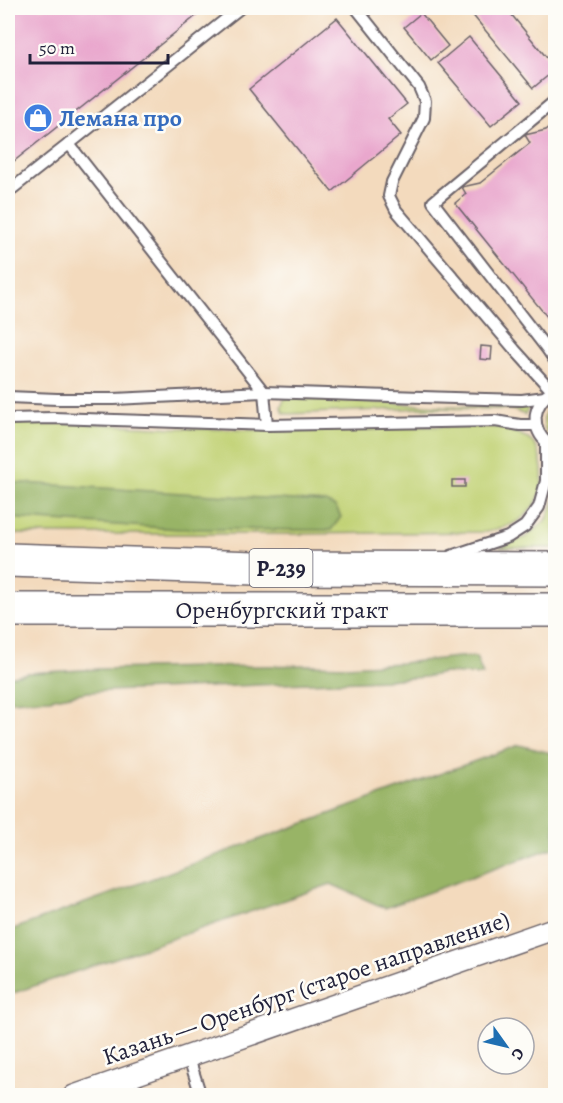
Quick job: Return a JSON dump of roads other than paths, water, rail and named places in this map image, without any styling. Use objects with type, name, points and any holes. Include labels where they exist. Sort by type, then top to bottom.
[{"type":"main road","name":"Оренбургский тракт","points":[[8,560],[256,568],[555,568]]},
{"type":"main road","name":"Оренбургский тракт","points":[[8,610],[555,610]]},
{"type":"street","name":"Казань — Оренбург (старое направление)","points":[[74,1095],[555,928]]},
{"type":"lane","points":[[8,192],[240,8]]},
{"type":"lane","points":[[356,8],[419,87],[425,101],[424,118],[392,182],[389,196],[396,210],[551,393]]},
{"type":"lane","points":[[555,100],[433,202],[555,362]]},
{"type":"lane","points":[[69,144],[264,392],[267,425]]},
{"type":"lane","points":[[8,397],[114,399],[264,392],[522,400],[551,393]]},
{"type":"lane","points":[[417,568],[508,537],[525,526],[539,507],[546,481],[551,447],[538,432],[536,415],[539,405],[551,393]]},
{"type":"lane","points":[[8,420],[53,418],[267,425],[495,421],[536,425]]},
{"type":"lane","points":[[188,1055],[201,1095]]},
{"type":"place","name":"Лемана про","points":[[38,118]]}]
